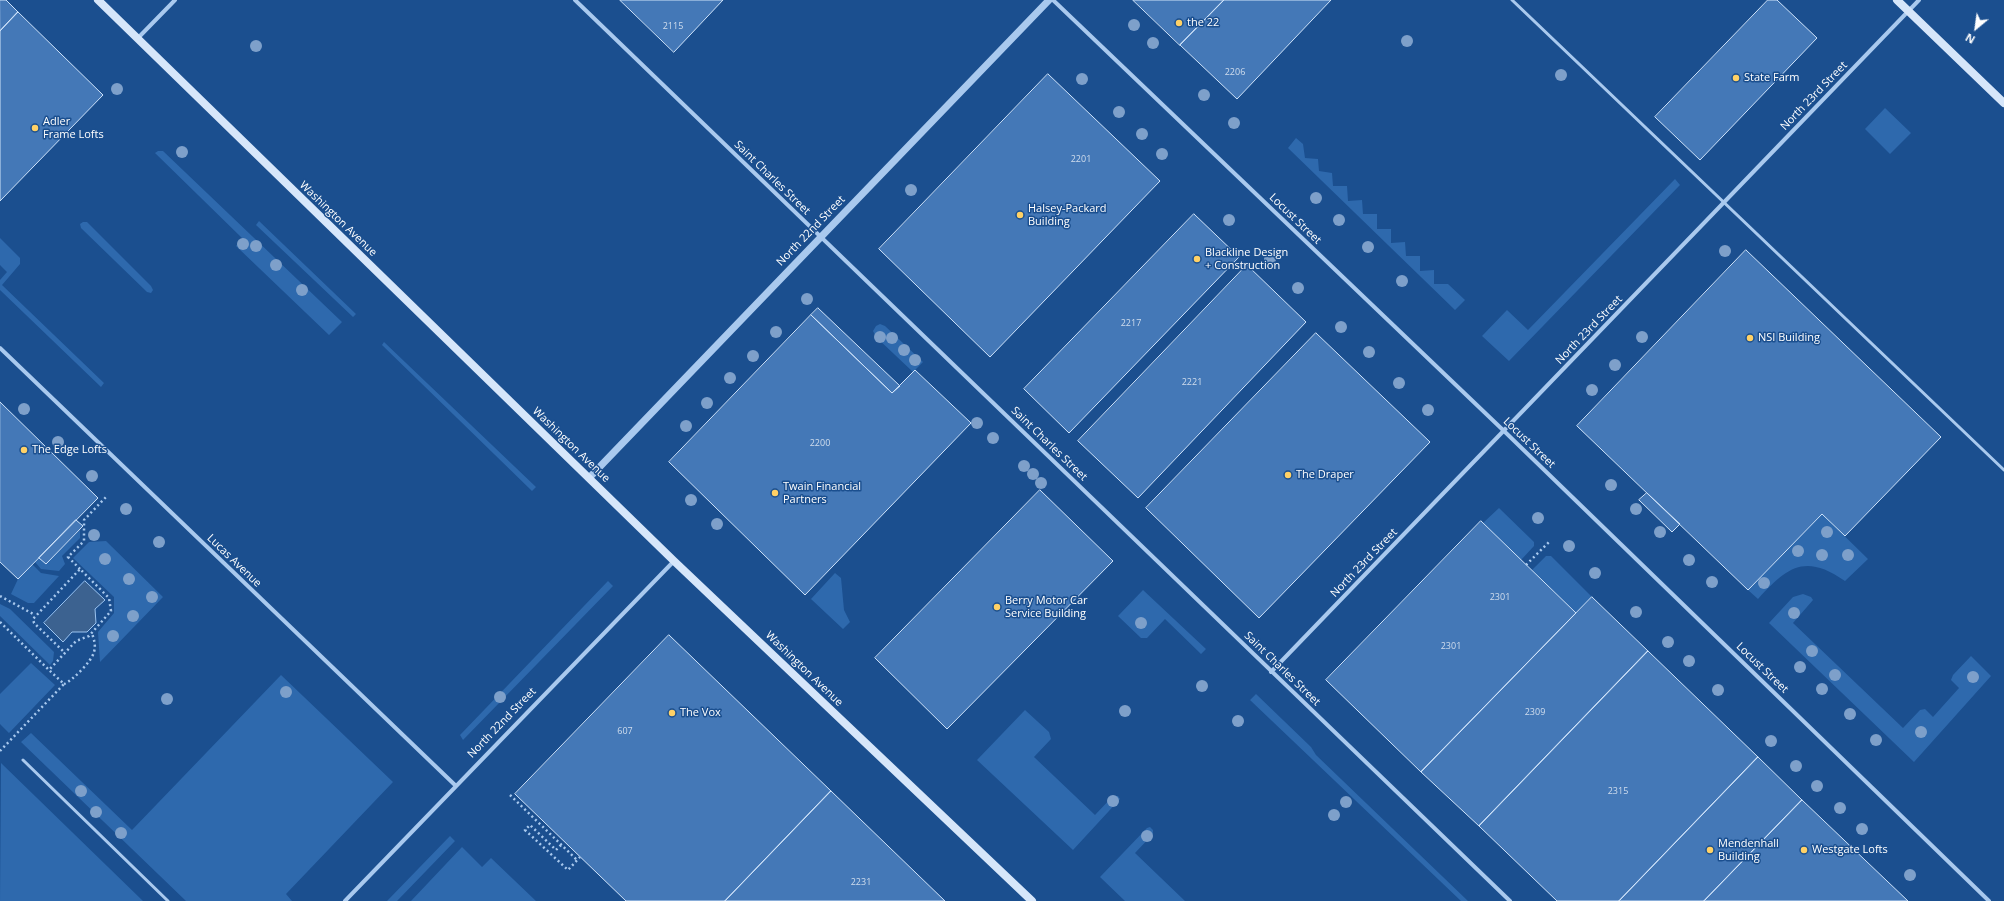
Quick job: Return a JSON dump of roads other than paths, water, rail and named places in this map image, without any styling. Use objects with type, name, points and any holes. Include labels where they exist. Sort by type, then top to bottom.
[{"type":"main road","name":"Washington Avenue","points":[[98,0],[674,561],[1032,901]]},
{"type":"main road","points":[[1898,0],[2004,103]]},
{"type":"street","points":[[138,38],[175,0]]},
{"type":"street","name":"Saint Charles Street","points":[[576,0],[1510,901]]},
{"type":"street","name":"North 22nd Street","points":[[589,478],[1049,0]]},
{"type":"street","name":"Locust Street","points":[[1053,0],[1504,431],[1989,901]]},
{"type":"street","name":"North 23rd Street","points":[[1271,672],[1919,0]]},
{"type":"street","name":"Lucas Avenue","points":[[0,348],[456,786]]},
{"type":"street","name":"North 22nd Street","points":[[345,901],[674,561]]},
{"type":"lane","points":[[1512,0],[2004,470]]},
{"type":"lane","points":[[22,760],[168,901]]},
{"type":"place","name":"the 22","points":[[1179,23]]},
{"type":"place","name":"State Farm","points":[[1736,78]]},
{"type":"place","name":"Adler Frame Lofts","points":[[35,128]]},
{"type":"place","name":"Halsey-Packard Building","points":[[1020,215]]},
{"type":"place","name":"Blackline Design + Construction","points":[[1197,259]]},
{"type":"place","name":"NSI Building","points":[[1750,338]]},
{"type":"place","name":"The Edge Lofts","points":[[24,450]]},
{"type":"place","name":"The Draper","points":[[1288,475]]},
{"type":"place","name":"Twain Financial Partners","points":[[775,493]]},
{"type":"place","name":"Berry Motor Car Service Building","points":[[997,607]]},
{"type":"place","name":"The Vox","points":[[672,713]]},
{"type":"place","name":"Mendenhall Building","points":[[1710,850]]},
{"type":"place","name":"Westgate Lofts","points":[[1804,850]]}]
